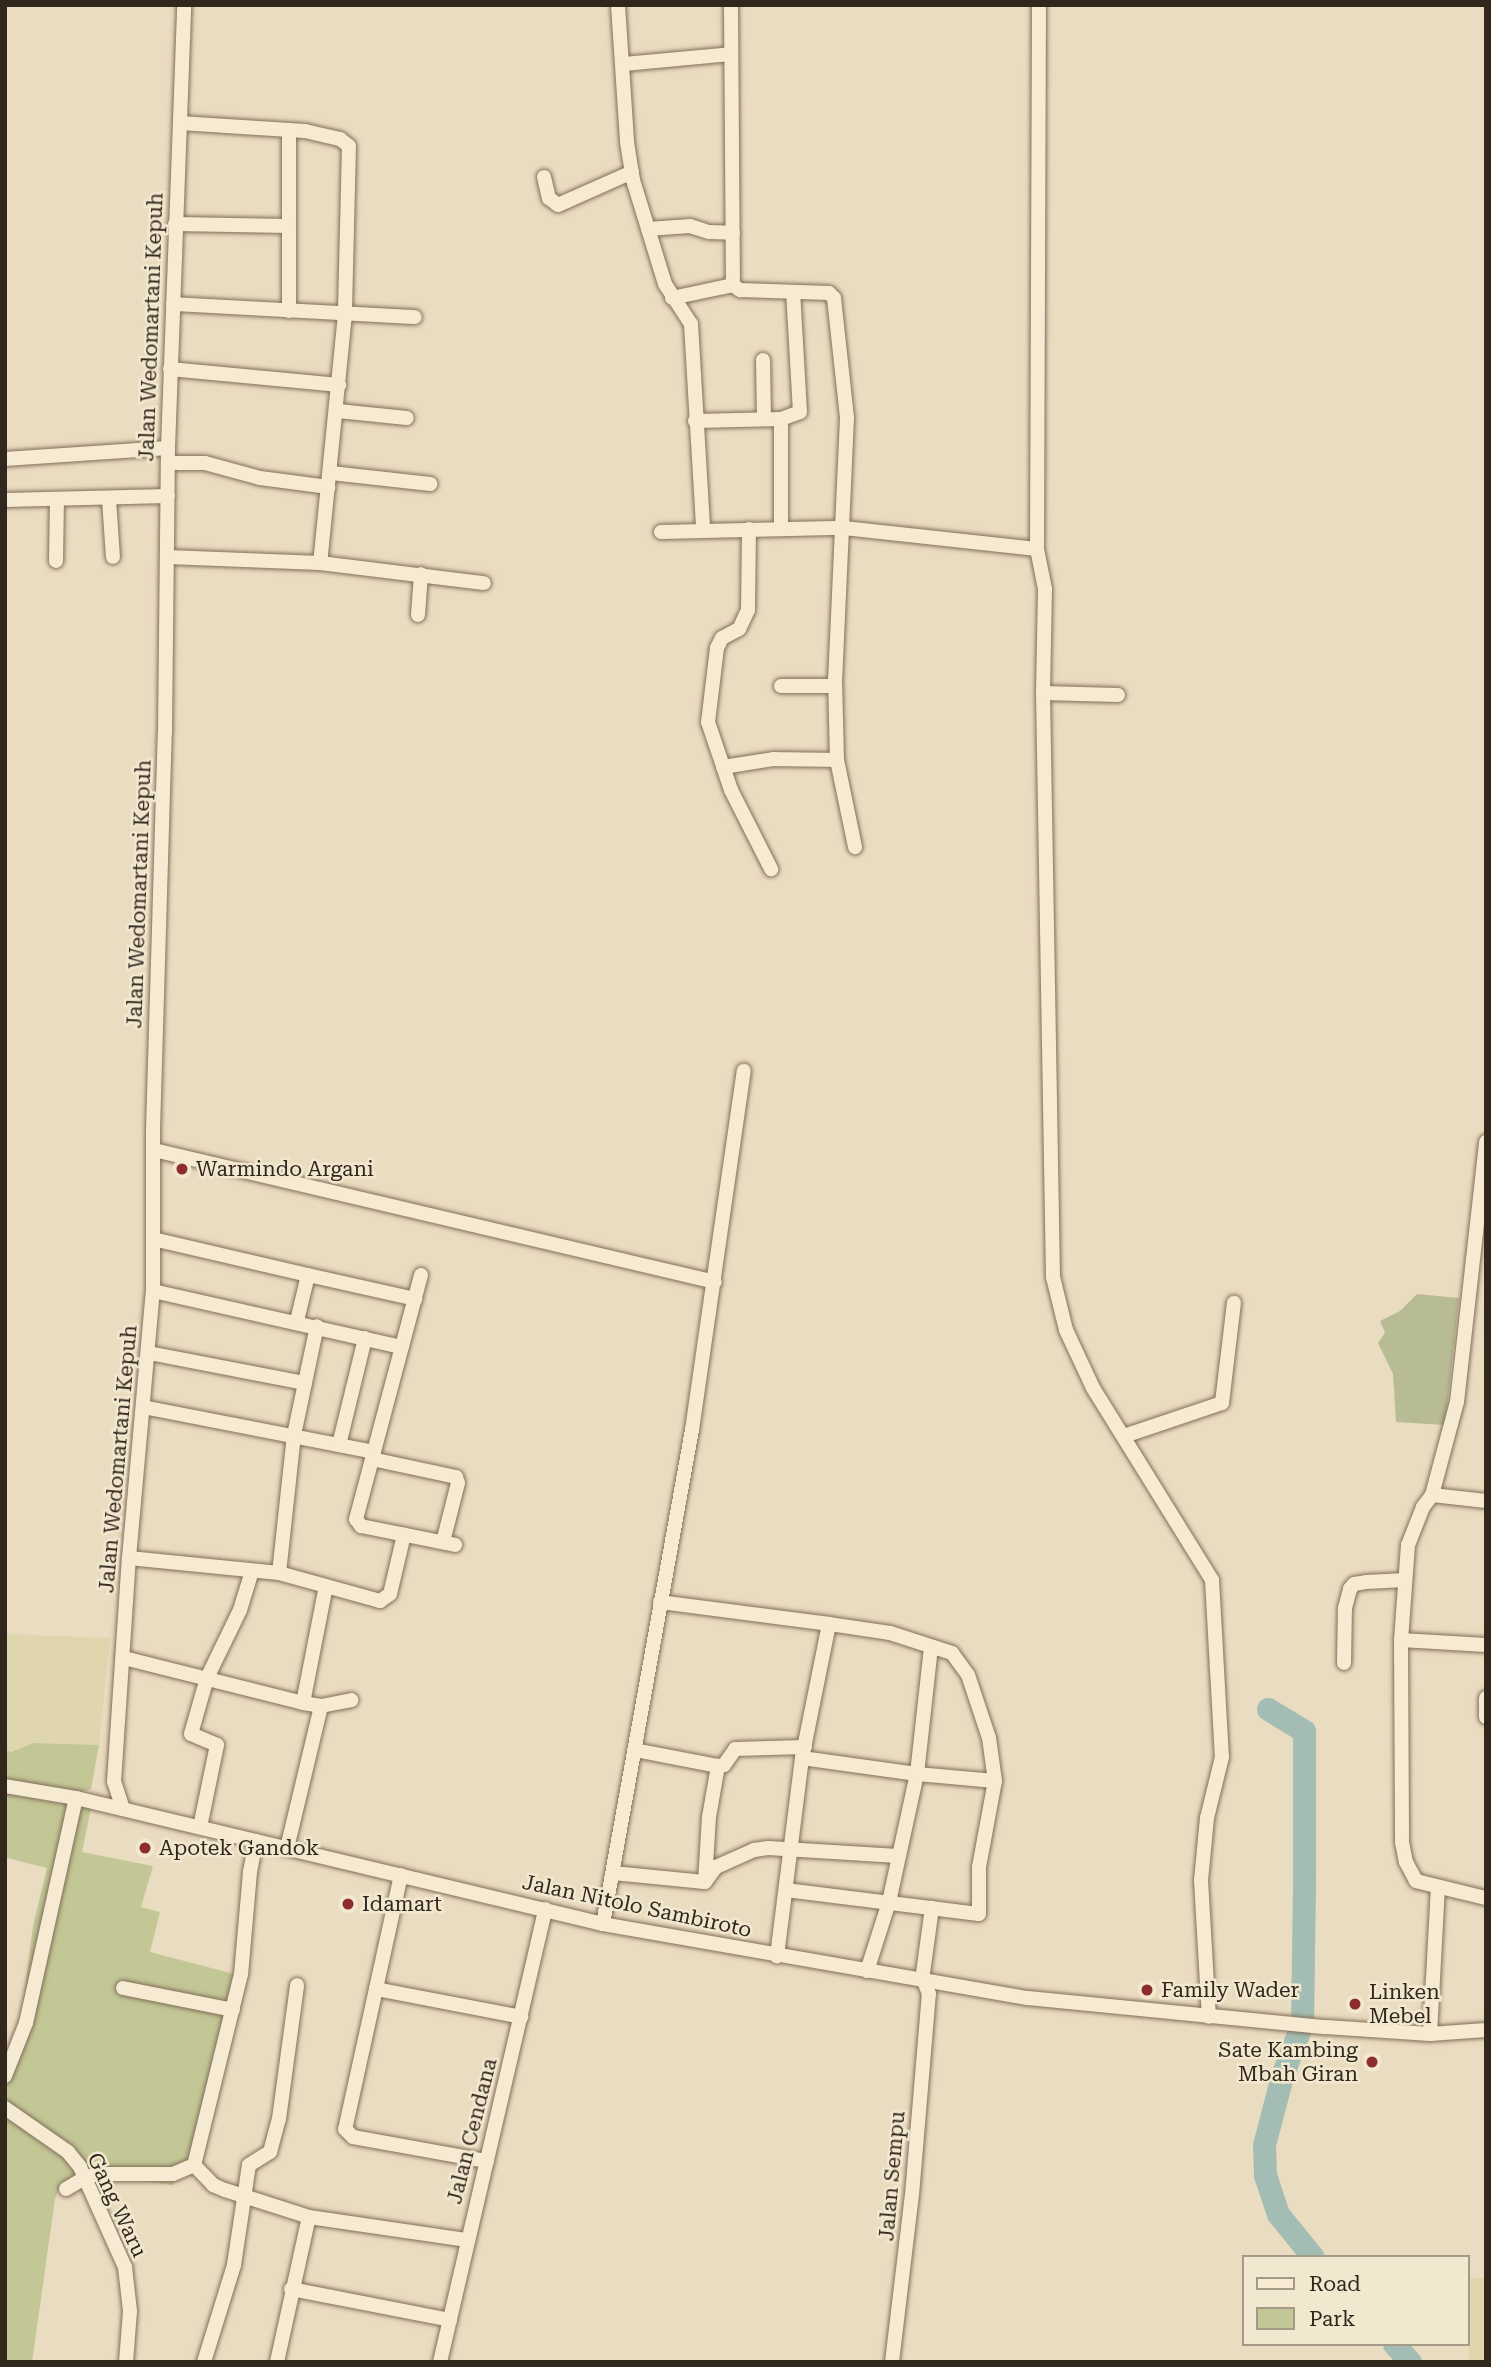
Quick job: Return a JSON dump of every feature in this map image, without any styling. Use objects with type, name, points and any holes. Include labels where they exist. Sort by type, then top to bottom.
[{"type":"street","name":"Jalan Wedomartani Kepuh","points":[[123,1809],[114,1782],[129,1558],[153,1291],[153,1150],[170,369],[184,5]]},
{"type":"street","points":[[618,5],[632,172],[665,284],[672,298],[686,312],[691,324],[703,529]]},
{"type":"street","points":[[731,5],[733,285]]},
{"type":"street","points":[[1039,5],[1037,549],[1045,589],[1043,693],[1053,1277],[1066,1330],[1093,1388],[1212,1580],[1222,1757],[1207,1818],[1201,1880],[1209,2017]]},
{"type":"street","points":[[624,64],[731,54]]},
{"type":"street","points":[[180,123],[289,130],[340,139],[349,146],[345,314],[338,411],[320,563]]},
{"type":"street","points":[[289,130],[289,311]]},
{"type":"street","points":[[544,177],[549,198],[558,205],[632,172]]},
{"type":"street","points":[[175,224],[289,226]]},
{"type":"street","points":[[648,229],[690,226],[709,232],[733,233]]},
{"type":"street","points":[[672,298],[733,285],[740,290],[829,293],[834,298],[847,418],[835,686],[837,760],[855,847]]},
{"type":"street","points":[[695,421],[781,419],[798,414],[801,408],[793,292]]},
{"type":"street","points":[[173,304],[415,317]]},
{"type":"street","points":[[763,360],[764,419]]},
{"type":"street","points":[[170,369],[340,385]]},
{"type":"street","points":[[338,411],[407,418]]},
{"type":"street","points":[[781,419],[781,529]]},
{"type":"street","points":[[5,459],[168,455],[260,478],[430,484]]},
{"type":"street","points":[[5,500],[168,496]]},
{"type":"street","points":[[56,561],[57,499]]},
{"type":"street","points":[[109,499],[113,557]]},
{"type":"street","points":[[661,532],[844,528],[1037,549]]},
{"type":"street","points":[[749,529],[748,610],[738,629],[722,638],[717,648],[708,716],[731,790],[771,869]]},
{"type":"street","points":[[168,557],[320,563],[484,583]]},
{"type":"street","points":[[418,615],[421,574]]},
{"type":"street","points":[[781,686],[835,686]]},
{"type":"street","points":[[1043,693],[1118,695]]},
{"type":"street","points":[[723,767],[781,758],[837,760]]},
{"type":"street","points":[[603,1924],[692,1430],[744,1070]]},
{"type":"street","points":[[1486,1142],[1457,1402],[1432,1495],[1413,1527],[1405,1580],[1402,1640],[1402,1842],[1411,1877],[1438,1888],[1486,1898]]},
{"type":"street","points":[[153,1150],[715,1282]]},
{"type":"street","points":[[153,1239],[415,1299]]},
{"type":"street","points":[[297,1321],[308,1275]]},
{"type":"street","points":[[143,1407],[340,1445],[373,1455],[456,1477],[458,1483],[449,1543],[358,1525],[356,1519],[373,1455],[415,1299],[421,1275]]},
{"type":"street","points":[[153,1291],[297,1321],[402,1347]]},
{"type":"street","points":[[1124,1436],[1222,1403],[1234,1303]]},
{"type":"street","points":[[279,1573],[294,1435],[317,1326]]},
{"type":"street","points":[[340,1445],[365,1338]]},
{"type":"street","points":[[149,1353],[305,1383]]},
{"type":"street","points":[[1432,1495],[1486,1501]]},
{"type":"street","points":[[129,1558],[279,1573],[380,1601],[390,1594],[404,1535]]},
{"type":"street","points":[[200,1827],[217,1745],[191,1734],[207,1678],[240,1610],[252,1572]]},
{"type":"street","points":[[1344,1663],[1345,1608],[1350,1589],[1354,1584],[1366,1582],[1405,1580]]},
{"type":"street","points":[[303,1703],[326,1586]]},
{"type":"street","points":[[660,1602],[890,1633],[953,1653],[968,1675],[989,1738],[995,1781],[979,1867],[979,1914],[786,1890]]},
{"type":"street","points":[[777,1956],[804,1752],[829,1623]]},
{"type":"street","points":[[1402,1640],[1486,1645]]},
{"type":"street","points":[[867,1971],[889,1902],[916,1774],[931,1647]]},
{"type":"street","points":[[124,1658],[303,1703],[321,1706],[351,1700]]},
{"type":"street","points":[[1486,1698],[1486,1717]]},
{"type":"street","points":[[287,1848],[321,1706]]},
{"type":"street","points":[[635,1750],[718,1766],[724,1765],[735,1749],[804,1752],[916,1774],[995,1781]]},
{"type":"street","points":[[705,1882],[709,1817],[718,1766]]},
{"type":"street","points":[[97,1802],[114,1782]]},
{"type":"street","name":"Jalan Nitolo Sambiroto","points":[[5,1786],[97,1802],[603,1924],[928,1984],[1100,2006],[1326,2027],[1430,2034],[1486,2030]]},
{"type":"street","points":[[5,2076],[29,2012],[76,1798]]},
{"type":"street","points":[[194,2165],[241,1974],[250,1872],[257,1841]]},
{"type":"street","points":[[705,1882],[716,1867],[754,1850],[791,1848],[898,1856]]},
{"type":"street","points":[[614,1872],[705,1882]]},
{"type":"street","points":[[401,1875],[345,2124],[348,2134],[486,2161]]},
{"type":"street","points":[[1430,2034],[1438,1888]]},
{"type":"street","name":"Jalan Sempu","points":[[892,2362],[912,2196],[932,1908]]},
{"type":"street","name":"Jalan Cendana","points":[[440,2362],[545,1909]]},
{"type":"street","points":[[204,2362],[234,2265],[249,2165],[270,2152],[279,2119],[298,1985]]},
{"type":"street","points":[[123,1988],[233,2010]]},
{"type":"street","points":[[376,1989],[521,2017]]},
{"type":"street","name":"Gang Waru","points":[[5,2108],[68,2152],[84,2178],[125,2267],[130,2311],[129,2361]]},
{"type":"street","points":[[194,2165],[213,2185],[309,2217],[467,2240]]},
{"type":"street","points":[[66,2189],[84,2178],[98,2174],[173,2174],[194,2165]]},
{"type":"street","points":[[277,2362],[309,2217]]},
{"type":"street","points":[[291,2289],[450,2320]]},
{"type":"shaded area","points":[[5,1634],[110,1638],[99,1745],[33,1743],[10,1752],[5,1750]]},
{"type":"shaded area","points":[[1470,2278],[1486,2278],[1486,2362],[1469,2362]]},
{"type":"green space","points":[[1417,1294],[1459,1298],[1445,1425],[1396,1422],[1393,1374],[1378,1343],[1385,1333],[1380,1321],[1400,1311]]},
{"type":"green space","points":[[33,1743],[99,1745],[91,1789],[75,1794],[5,1783],[5,1750],[11,1752]]},
{"type":"green space","points":[[5,1793],[63,1804],[92,1804],[82,1852],[153,1866],[141,1907],[160,1912],[150,1952],[238,1975],[194,2165],[172,2185],[89,2174],[60,2187],[55,2199],[32,2362],[5,2362],[5,2052],[17,2052],[33,1926],[47,1868],[7,1858]]},
{"type":"waterway","points":[[1268,1709],[1304,1731],[1304,1885],[1302,2023],[1282,2076],[1264,2145],[1265,2175],[1278,2214],[1311,2255]]},
{"type":"waterway","points":[[1396,2346],[1410,2362]]},
{"type":"place","name":"Warmindo Argani","points":[[182,1169]]},
{"type":"place","name":"Apotek Gandok","points":[[145,1848]]},
{"type":"place","name":"Idamart","points":[[348,1904]]},
{"type":"place","name":"Family Wader","points":[[1147,1990]]},
{"type":"place","name":"Linken Mebel","points":[[1355,2004]]},
{"type":"place","name":"Sate Kambing Mbah Giran","points":[[1372,2062]]}]
